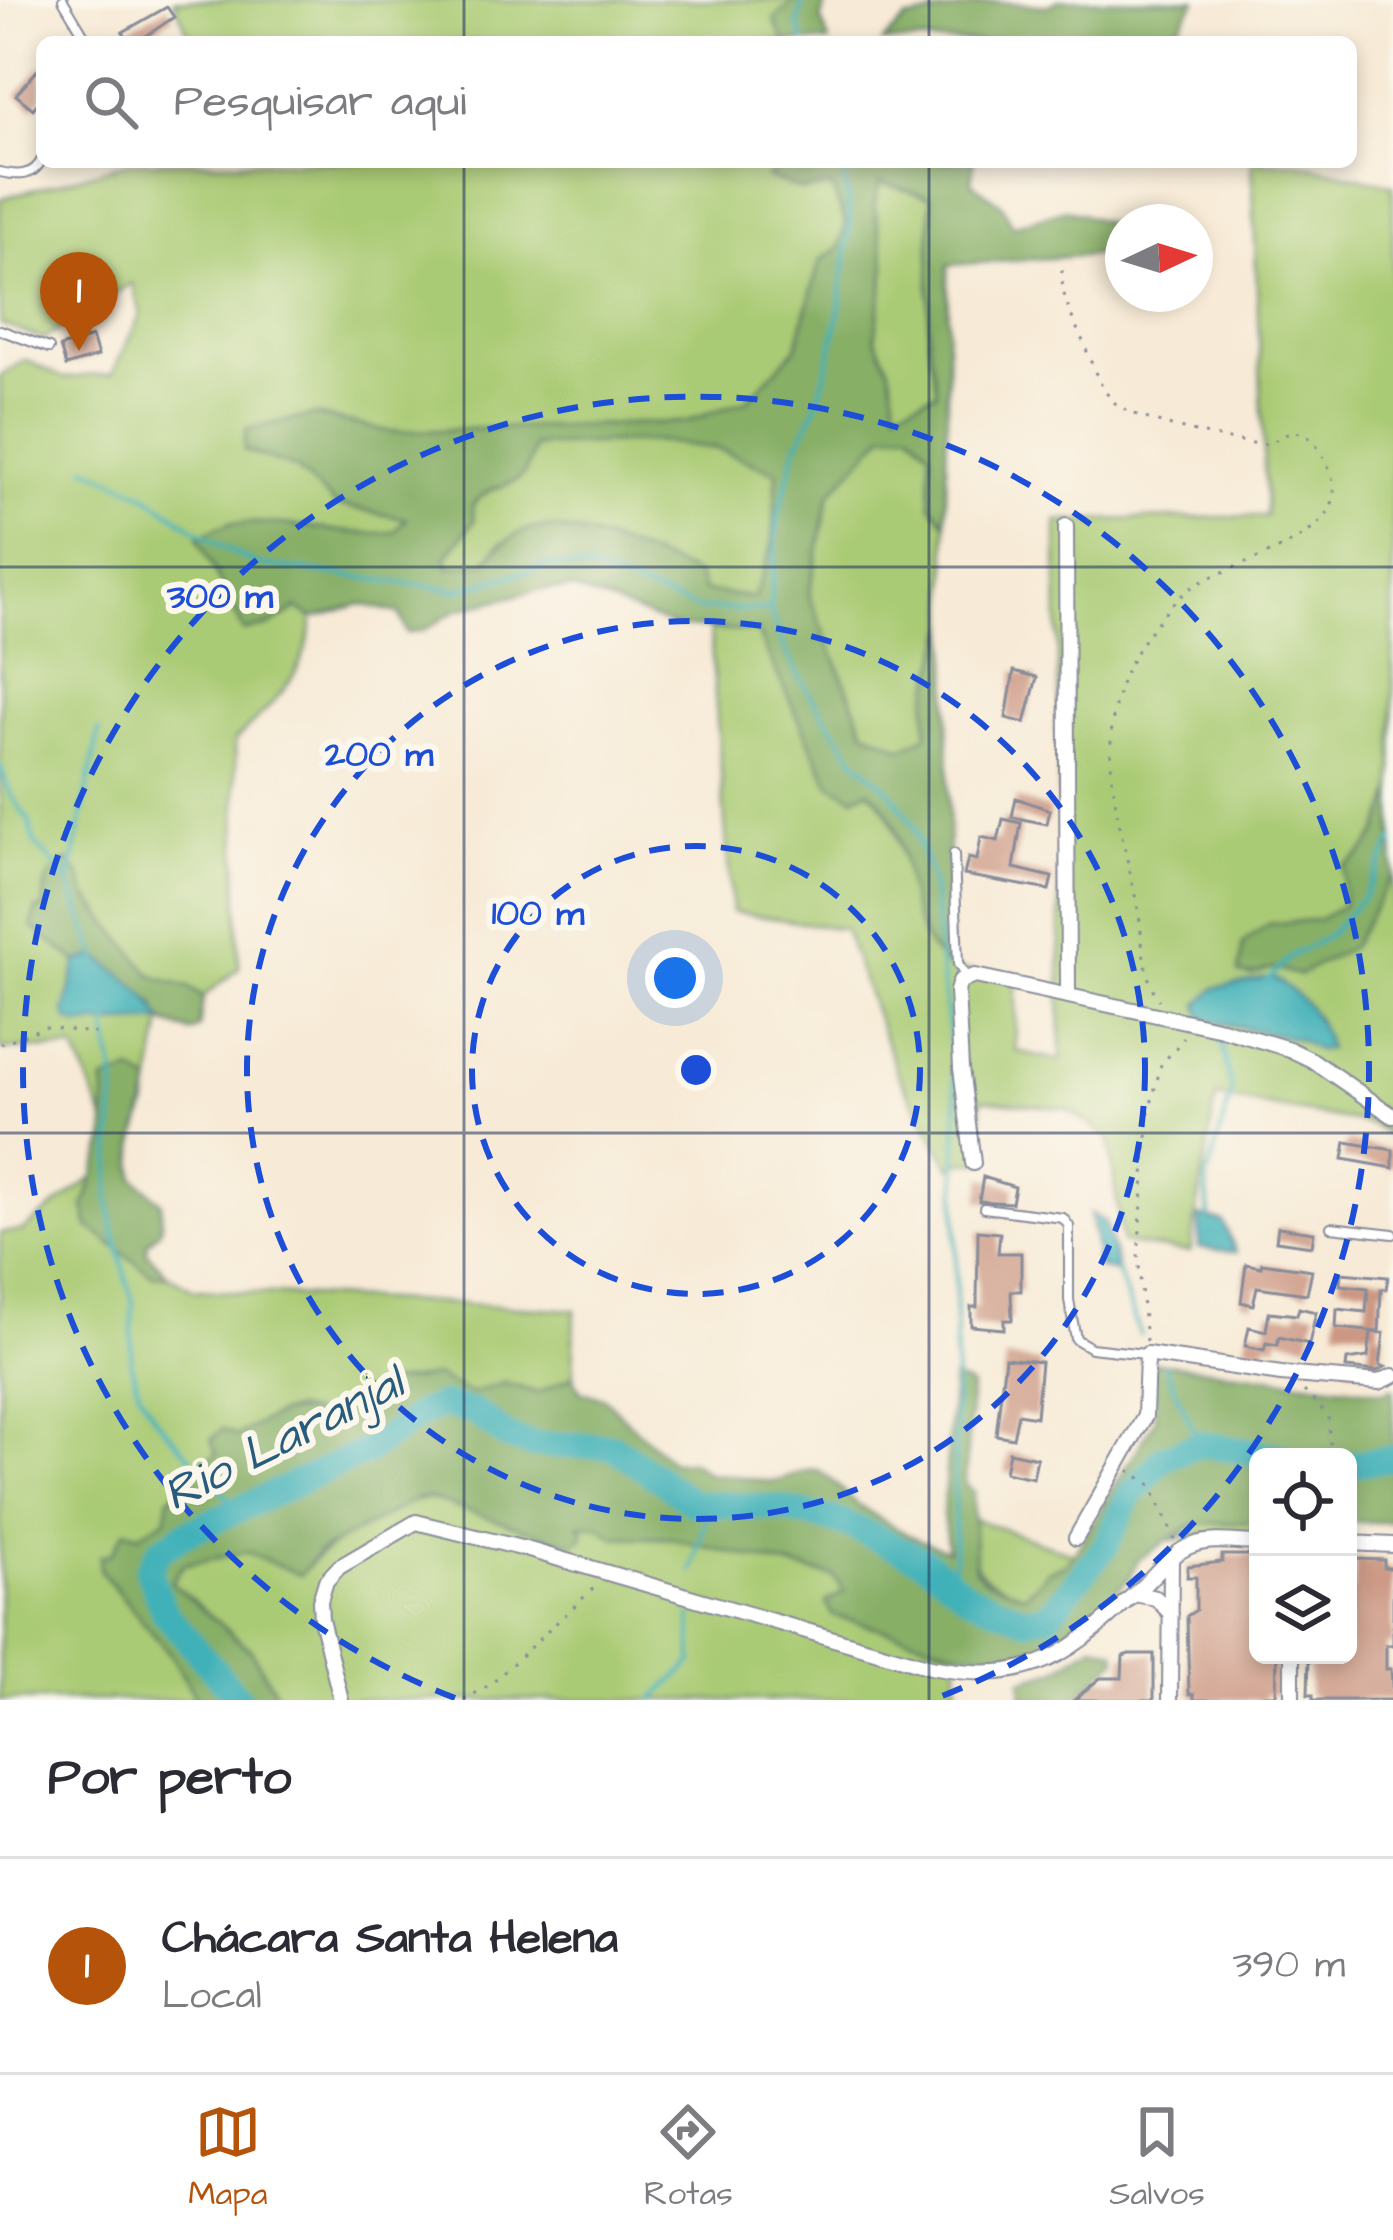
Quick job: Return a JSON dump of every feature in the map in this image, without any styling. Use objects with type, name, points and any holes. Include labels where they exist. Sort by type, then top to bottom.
[{"type":"street","points":[[1066,526],[1068,995]]},
{"type":"street","points":[[973,1163],[957,991],[966,977],[1241,1034],[1302,1054],[1393,1116]]},
{"type":"street","points":[[1076,1538],[1145,1416],[1147,1354],[1281,1374],[1379,1382],[1393,1376]]},
{"type":"street","points":[[341,1700],[321,1619],[322,1590],[339,1567],[409,1523],[431,1523],[930,1667],[963,1672],[1017,1670],[1049,1662],[1078,1643],[1177,1555],[1196,1544],[1249,1543]]},
{"type":"street","points":[[1357,1543],[1393,1545]]},
{"type":"street","points":[[1170,1700],[1177,1555]]},
{"type":"street","points":[[1134,1594],[1156,1598],[1171,1614]]},
{"type":"street","points":[[1292,1664],[1292,1700]]},
{"type":"lane","points":[[63,0],[84,36]]},
{"type":"lane","points":[[0,172],[22,175],[36,168]]},
{"type":"lane","points":[[0,330],[49,348]]},
{"type":"lane","points":[[954,854],[958,964],[966,977]]},
{"type":"lane","points":[[984,1208],[1063,1218],[1069,1226],[1069,1300],[1076,1339],[1091,1348],[1147,1354]]},
{"type":"lane","points":[[1331,1227],[1393,1234]]},
{"type":"path","points":[[1062,270],[1073,319],[1104,390],[1122,408],[1141,418],[1263,444],[1301,433],[1315,444],[1333,482],[1329,508],[1306,534],[1187,591],[1140,644],[1120,682],[1110,762],[1118,826],[1141,926],[1146,976],[1165,1008]]},
{"type":"path","points":[[0,1044],[45,1027],[100,1034]]},
{"type":"path","points":[[1147,1354],[1138,1255],[1153,1087],[1166,1057],[1200,1027]]},
{"type":"path","points":[[1281,1374],[1328,1416],[1330,1448]]},
{"type":"path","points":[[1132,1472],[1151,1485],[1177,1555]]},
{"type":"path","points":[[464,1700],[491,1684],[547,1628],[592,1593],[602,1571]]},
{"type":"green space","points":[[174,0],[794,0],[775,20],[782,36],[189,36]]},
{"type":"green space","points":[[794,0],[827,0],[821,19],[827,36],[782,36],[774,20]]},
{"type":"green space","points":[[1060,0],[1196,0],[1173,36],[889,36],[905,20],[994,2],[1047,6]]},
{"type":"green space","points":[[110,168],[784,168],[768,178],[802,190],[832,187],[846,224],[839,248],[820,261],[796,348],[748,400],[686,422],[391,432],[315,415],[246,430],[244,450],[295,468],[336,505],[407,518],[395,532],[368,535],[229,523],[269,626],[297,608],[313,618],[295,672],[235,740],[239,968],[203,997],[199,1028],[191,1032],[162,1022],[135,1143],[134,1178],[161,1202],[161,1228],[147,1244],[147,1253],[169,1276],[194,1290],[575,1310],[573,1376],[538,1393],[504,1383],[471,1394],[379,1384],[322,1415],[295,1409],[237,1436],[169,1498],[166,1518],[111,1554],[100,1556],[100,1571],[171,1655],[197,1700],[0,1700],[0,1233],[22,1231],[95,1176],[106,1139],[105,1121],[75,1049],[0,1049],[0,376],[25,360],[64,378],[112,374],[141,314],[132,283],[44,339],[0,324],[0,199]]},
{"type":"green space","points":[[783,168],[973,168],[971,182],[1002,205],[1013,226],[1066,209],[1105,223],[1105,254],[948,265],[946,523],[931,505],[930,451],[910,430],[884,434],[829,495],[809,595],[865,731],[903,748],[927,735],[927,700],[948,623],[949,966],[929,946],[919,927],[900,842],[883,805],[868,790],[854,797],[830,784],[757,632],[674,626],[573,589],[538,590],[457,610],[424,630],[407,633],[399,613],[361,604],[313,618],[297,608],[269,626],[244,631],[198,538],[224,526],[253,523],[395,532],[406,519],[336,505],[295,468],[244,450],[246,429],[315,415],[391,432],[686,422],[748,400],[796,348],[820,261],[839,248],[846,224],[832,187],[802,190],[767,177]],"holes":[[[880,182],[931,197],[928,340],[937,392],[897,409],[890,369],[875,337],[886,266],[874,205]],[[659,441],[718,449],[777,472],[773,543],[754,598],[704,591],[697,575],[662,560],[589,535],[546,527],[511,538],[485,562],[448,567],[447,556],[474,521],[472,506],[524,474],[534,446]]]},
{"type":"green space","points":[[1252,168],[1320,168],[1393,185],[1393,790],[1371,843],[1344,866],[1344,906],[1318,920],[1269,924],[1252,975],[1272,968],[1299,975],[1351,947],[1393,874],[1393,1137],[1372,1124],[1216,1097],[1190,1252],[1122,1243],[1109,1138],[1067,1109],[981,1099],[983,1163],[960,1162],[951,1168],[897,1072],[844,929],[732,912],[710,630],[757,632],[775,663],[884,807],[895,829],[922,933],[934,952],[957,969],[1016,977],[1016,1051],[1061,1061],[1057,521],[1266,516]]},
{"type":"green space","points":[[879,182],[931,197],[928,340],[938,392],[896,410],[890,369],[875,338],[886,266],[874,205]]},
{"type":"green space","points":[[910,430],[930,451],[931,504],[946,523],[948,623],[927,700],[927,735],[904,748],[865,731],[809,596],[829,495],[884,434]]},
{"type":"green space","points":[[659,441],[718,449],[777,472],[773,543],[754,598],[703,591],[501,543],[485,562],[448,567],[446,556],[474,521],[472,506],[492,489],[524,473],[534,446]]},
{"type":"green space","points":[[1393,790],[1393,874],[1351,947],[1299,975],[1272,968],[1252,975],[1239,973],[1243,943],[1269,924],[1318,920],[1343,906],[1344,866],[1371,843]]},
{"type":"green space","points":[[67,860],[80,875],[86,895],[152,976],[203,997],[199,1028],[191,1032],[162,1021],[155,1005],[97,956],[77,962],[32,927],[36,909],[43,909],[46,880]]},
{"type":"green space","points":[[133,1072],[151,1083],[135,1143],[134,1177],[161,1202],[161,1228],[147,1244],[147,1253],[169,1276],[152,1275],[89,1227],[84,1207],[106,1139],[104,1081]]},
{"type":"green space","points":[[1153,1362],[1384,1392],[1393,1388],[1393,1518],[1357,1522],[1357,1448],[1249,1448],[1249,1522],[1196,1524],[1183,1530],[1138,1560],[1130,1578],[1078,1625],[1038,1649],[967,1653],[832,1615],[826,1602],[844,1592],[834,1576],[669,1538],[614,1537],[599,1526],[579,1525],[582,1539],[572,1544],[419,1498],[319,1552],[300,1575],[247,1552],[184,1564],[171,1582],[251,1651],[276,1694],[293,1700],[197,1700],[171,1655],[100,1570],[100,1557],[111,1554],[125,1530],[138,1535],[166,1519],[169,1498],[182,1489],[177,1474],[217,1454],[211,1439],[223,1429],[237,1436],[277,1415],[322,1415],[379,1384],[436,1376],[471,1394],[504,1383],[538,1393],[573,1376],[581,1392],[603,1397],[671,1462],[690,1461],[710,1475],[767,1481],[820,1472],[878,1518],[948,1550],[943,1515],[953,1379],[971,1386],[965,1484],[973,1491],[975,1569],[985,1580],[1025,1595],[1048,1571],[1065,1565],[1074,1554],[1155,1420]]},
{"type":"green space","points":[[431,1499],[600,1526],[615,1537],[669,1538],[835,1577],[844,1592],[832,1615],[957,1650],[957,1700],[293,1700],[276,1694],[251,1650],[171,1582],[184,1564],[247,1552],[300,1574],[361,1526],[398,1506]]},
{"type":"green space","points":[[971,1518],[1074,1554],[1065,1565],[1048,1571],[1025,1595],[979,1570]]},
{"type":"green space","points":[[1249,1522],[1249,1535],[1196,1535],[1171,1541],[1196,1524]]},
{"type":"green space","points":[[1094,1645],[1116,1651],[1117,1660],[1072,1700],[1023,1700],[1022,1680],[1056,1670]]},
{"type":"water","points":[[97,956],[142,993],[162,1021],[79,1025],[68,1020],[65,1012],[77,962]]},
{"type":"water","points":[[1271,977],[1308,1007],[1328,1049],[1316,1050],[1298,1039],[1207,1020],[1201,1014],[1199,1004],[1215,988]]},
{"type":"water","points":[[1090,1213],[1105,1222],[1117,1267],[1114,1271],[1099,1268]]},
{"type":"water","points":[[1199,1216],[1223,1222],[1236,1252],[1199,1248]]},
{"type":"building","points":[[167,7],[174,17],[146,36],[123,32]]},
{"type":"building","points":[[36,72],[33,109],[16,95]]},
{"type":"building","points":[[92,337],[98,356],[66,366],[60,347]]},
{"type":"building","points":[[1014,671],[1037,677],[1025,723],[1006,718]]},
{"type":"building","points":[[1016,798],[1050,810],[1047,824],[1012,817]]},
{"type":"building","points":[[1003,819],[1021,823],[1014,868],[1052,877],[1049,890],[964,875],[968,858],[977,860],[981,837],[998,841]]},
{"type":"building","points":[[1346,1142],[1393,1150],[1393,1168],[1343,1159]]},
{"type":"building","points":[[983,1177],[1015,1187],[1012,1203],[979,1201]]},
{"type":"building","points":[[1278,1227],[1314,1232],[1312,1246],[1276,1241]]},
{"type":"building","points":[[978,1231],[1000,1233],[998,1253],[1021,1253],[1021,1291],[1011,1291],[1012,1320],[1004,1320],[1004,1329],[971,1326],[971,1307],[977,1307]]},
{"type":"building","points":[[1262,1263],[1312,1270],[1307,1294],[1257,1287],[1253,1305],[1241,1302],[1246,1264],[1261,1267]]},
{"type":"building","points":[[1341,1273],[1388,1277],[1386,1289],[1381,1289],[1379,1332],[1336,1328],[1337,1309],[1366,1312],[1368,1288],[1340,1285]]},
{"type":"building","points":[[1299,1308],[1316,1312],[1309,1344],[1279,1337],[1277,1345],[1266,1343],[1264,1350],[1245,1346],[1249,1327],[1266,1331],[1269,1312],[1297,1315]]},
{"type":"building","points":[[1371,1332],[1384,1333],[1380,1365],[1385,1367],[1377,1371],[1346,1368],[1347,1360],[1368,1357]]},
{"type":"building","points":[[1005,1358],[1041,1362],[1036,1417],[1018,1414],[1013,1438],[996,1435]]},
{"type":"building","points":[[1009,1452],[1037,1458],[1033,1478],[1005,1472]]},
{"type":"building","points":[[1222,1555],[1249,1555],[1249,1664],[1277,1664],[1276,1695],[1264,1695],[1264,1700],[1194,1700],[1194,1694],[1189,1694],[1187,1616],[1196,1610],[1196,1577],[1187,1577],[1188,1566],[1222,1562]]},
{"type":"building","points":[[1357,1559],[1384,1560],[1384,1568],[1393,1568],[1393,1645],[1386,1645],[1386,1669],[1391,1669],[1393,1700],[1313,1700],[1308,1695],[1309,1664],[1357,1664]]},
{"type":"building","points":[[1154,1654],[1154,1700],[1074,1700],[1100,1678],[1122,1678],[1123,1656]]},
{"type":"waterway","points":[[802,36],[798,25],[803,0]]},
{"type":"waterway","points":[[844,168],[850,223],[838,318],[827,369],[796,448],[778,518],[770,610],[804,685],[855,759],[891,792],[913,824],[931,878],[957,1106],[954,1586]]},
{"type":"waterway","points":[[86,467],[144,494],[255,564],[458,590],[549,565],[590,570],[699,609],[768,610]]},
{"type":"waterway","points":[[97,956],[69,882],[99,731]]},
{"type":"waterway","points":[[0,765],[9,792],[29,821],[34,842],[69,882]]},
{"type":"waterway","points":[[1267,981],[1291,956],[1327,937],[1364,896],[1393,841]]},
{"type":"waterway","points":[[106,1021],[115,1080],[109,1198],[133,1302],[131,1365],[155,1418],[238,1509]]},
{"type":"waterway","points":[[1209,1217],[1206,1181],[1232,1092],[1220,1036]]},
{"type":"waterway","points":[[1117,1270],[1140,1334]]},
{"type":"waterway","points":[[1165,1366],[1200,1444]]},
{"type":"waterway","name":"Rio Laranjal","points":[[240,1700],[164,1612],[148,1570],[159,1551],[182,1535],[367,1451],[422,1413],[443,1405],[476,1413],[507,1437],[533,1445],[613,1446],[693,1503],[780,1508],[844,1523],[924,1560],[969,1596],[1027,1619],[1048,1615],[1105,1547],[1129,1497],[1163,1458],[1200,1444],[1249,1452]]},
{"type":"waterway","name":"Rio Laranjal","points":[[1357,1464],[1393,1458]]},
{"type":"waterway","points":[[692,1571],[709,1505]]},
{"type":"waterway","points":[[653,1700],[693,1662],[691,1616]]},
{"type":"place","name":"Chácara Santa Helena","points":[[79,351]]}]
